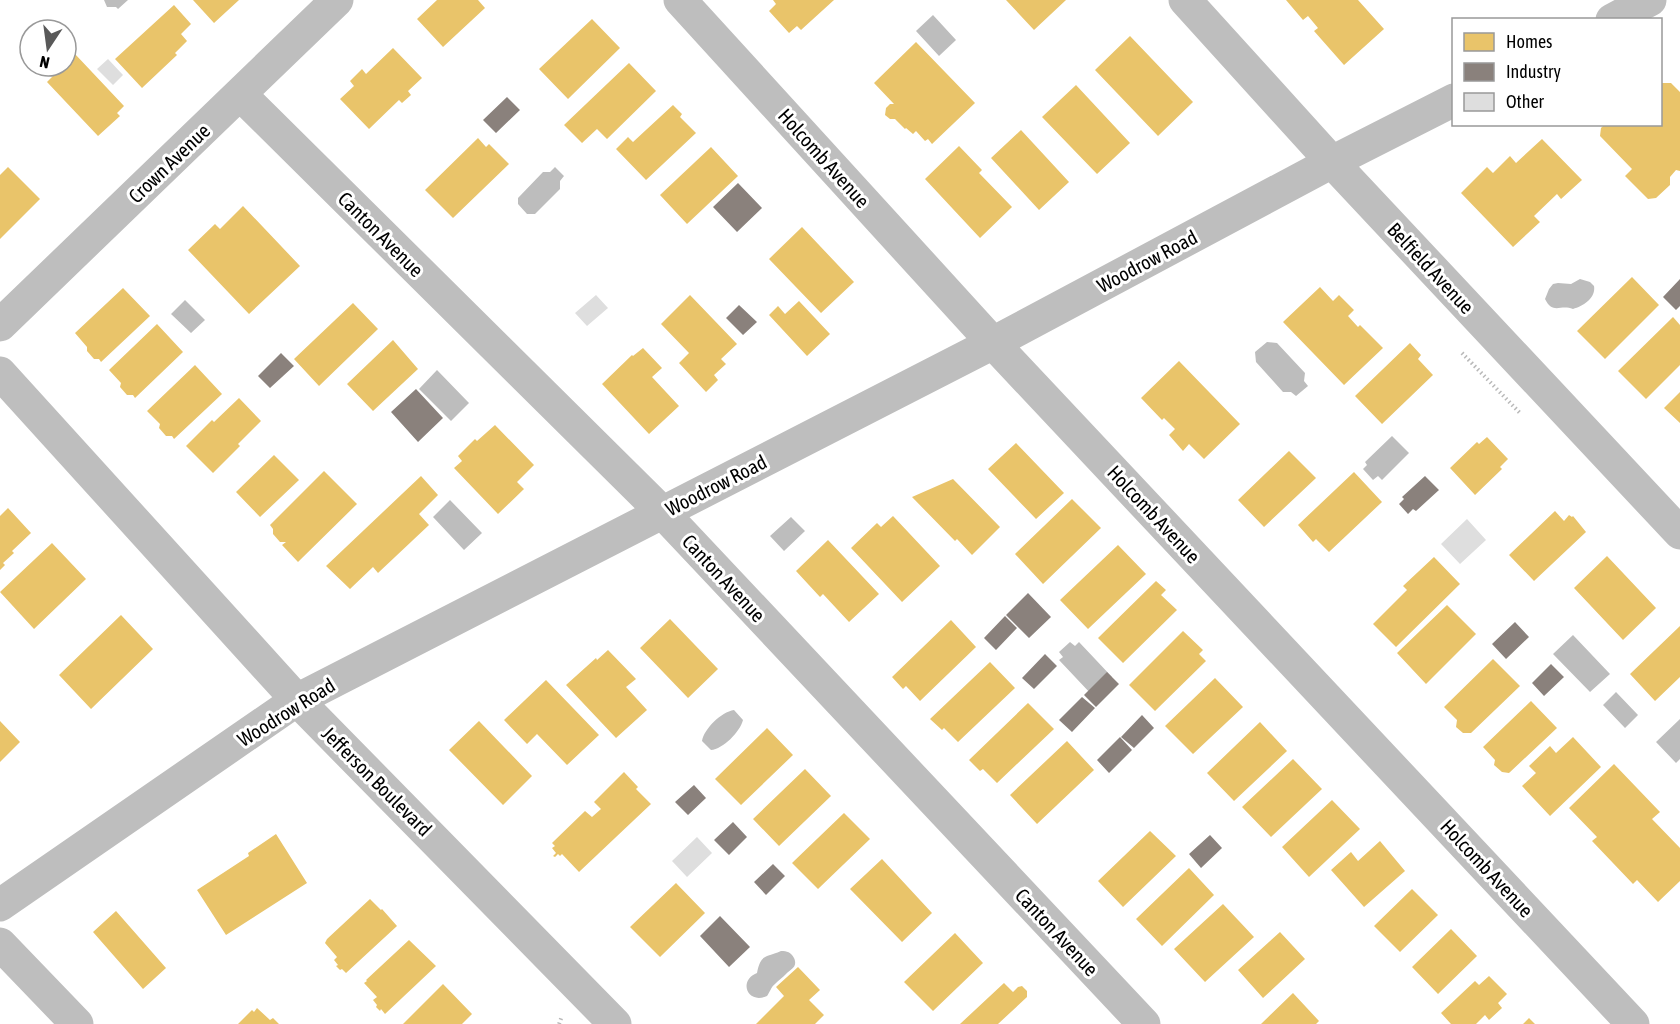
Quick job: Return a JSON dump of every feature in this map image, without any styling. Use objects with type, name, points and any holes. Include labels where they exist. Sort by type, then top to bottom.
[{"type":"street","name":"Crown Avenue","points":[[0,325],[337,0]]},
{"type":"street","name":"Holcomb Avenue","points":[[680,0],[993,343],[1633,1024]]},
{"type":"street","name":"Belfield Avenue","points":[[1185,0],[1332,162],[1680,533]]},
{"type":"street","points":[[1616,18],[1650,0]]},
{"type":"street","name":"Canton Avenue","points":[[240,94],[663,513],[1144,1024]]},
{"type":"street","name":"Woodrow Road","points":[[0,905],[297,700],[993,343],[1332,162],[1452,101]]},
{"type":"street","name":"Jefferson Boulevard","points":[[0,373],[297,700],[615,1024]]},
{"type":"street","points":[[0,944],[77,1024]]},
{"type":"path","points":[[560,1024],[563,1016]]},
{"type":"shaded area","points":[[104,0],[128,0],[118,9],[107,7]]},
{"type":"shaded area","points":[[933,15],[956,40],[939,56],[916,31]]},
{"type":"shaded area","points":[[555,167],[564,176],[560,181],[560,189],[535,214],[527,214],[518,204],[518,198],[543,172],[550,172]]},
{"type":"shaded area","points":[[1580,279],[1594,286],[1591,298],[1585,304],[1573,309],[1554,308],[1548,304],[1545,299],[1553,284],[1571,284]]},
{"type":"shaded area","points":[[185,300],[205,320],[191,333],[171,314]]},
{"type":"shaded area","points":[[1267,342],[1277,343],[1305,373],[1304,381],[1308,386],[1296,396],[1291,392],[1283,392],[1256,362],[1255,352]]},
{"type":"shaded area","points":[[437,370],[469,403],[451,421],[419,389]]},
{"type":"shaded area","points":[[1392,436],[1409,453],[1382,480],[1378,476],[1373,480],[1363,469],[1367,465],[1365,462]]},
{"type":"shaded area","points":[[450,500],[482,533],[464,550],[433,517]]},
{"type":"shaded area","points":[[791,517],[805,531],[784,551],[770,536]]},
{"type":"shaded area","points":[[1573,635],[1610,674],[1590,692],[1553,654]]},
{"type":"shaded area","points":[[1070,642],[1075,646],[1079,642],[1112,677],[1092,695],[1059,660],[1063,657],[1059,652]]},
{"type":"shaded area","points":[[1616,692],[1638,715],[1625,728],[1603,705]]},
{"type":"shaded area","points":[[734,710],[743,720],[741,725],[726,743],[711,750],[702,741],[703,736],[719,718]]},
{"type":"shaded area","points":[[1680,719],[1680,759],[1676,763],[1656,742]]},
{"type":"shaded area","points":[[781,951],[789,952],[793,956],[795,964],[793,967],[774,985],[767,996],[760,998],[750,995],[747,990],[748,981],[757,973],[762,959]]},
{"type":"building: Homes","points":[[193,0],[239,0],[214,23]]},
{"type":"building: Homes","points":[[437,0],[478,0],[485,8],[443,47],[417,19]]},
{"type":"building: Homes","points":[[773,0],[834,0],[801,30],[797,26],[789,33],[769,11],[776,4]]},
{"type":"building: Homes","points":[[1006,0],[1066,0],[1034,30]]},
{"type":"building: Homes","points":[[1286,0],[1358,0],[1384,29],[1344,65],[1314,31],[1318,28],[1308,16],[1303,20]]},
{"type":"building: Homes","points":[[174,5],[191,24],[181,34],[187,41],[175,53],[177,55],[142,88],[115,59]]},
{"type":"building: Homes","points":[[592,19],[620,48],[568,99],[539,69]]},
{"type":"building: Homes","points":[[1130,36],[1193,102],[1158,136],[1095,70]]},
{"type":"building: Homes","points":[[916,42],[975,103],[932,144],[928,139],[925,141],[916,131],[913,134],[895,119],[890,119],[885,115],[886,108],[894,104],[874,83]]},
{"type":"building: Homes","points":[[393,48],[422,78],[408,91],[411,95],[402,103],[399,100],[369,129],[340,99],[354,86],[350,81],[362,69],[366,74]]},
{"type":"building: Homes","points":[[78,57],[124,106],[117,113],[120,116],[98,136],[47,82],[51,78],[78,78]]},
{"type":"building: Homes","points":[[629,63],[656,91],[607,139],[597,129],[582,143],[564,125]]},
{"type":"building: Homes","points":[[1662,83],[1671,83],[1680,92],[1680,171],[1676,170],[1670,177],[1670,185],[1656,198],[1648,199],[1625,176],[1632,169],[1600,136],[1603,126],[1662,126]]},
{"type":"building: Homes","points":[[1076,85],[1130,143],[1097,174],[1042,117]]},
{"type":"building: Homes","points":[[673,105],[682,114],[680,117],[696,133],[646,180],[616,149],[628,137],[633,142]]},
{"type":"building: Homes","points":[[1021,130],[1069,182],[1039,210],[991,158]]},
{"type":"building: Homes","points":[[478,138],[486,147],[489,144],[509,164],[453,218],[425,190]]},
{"type":"building: Homes","points":[[1542,139],[1582,180],[1561,199],[1557,194],[1534,216],[1540,222],[1513,247],[1461,193],[1487,167],[1493,173],[1510,156],[1516,163]]},
{"type":"building: Homes","points":[[959,146],[982,170],[979,173],[1012,207],[980,238],[925,179]]},
{"type":"building: Homes","points":[[711,147],[738,176],[687,224],[660,195]]},
{"type":"building: Homes","points":[[8,167],[40,199],[0,239],[0,175]]},
{"type":"building: Homes","points":[[243,206],[300,266],[249,314],[188,250],[215,224],[220,229]]},
{"type":"building: Homes","points":[[802,227],[854,282],[821,313],[769,259]]},
{"type":"building: Homes","points":[[1632,277],[1659,305],[1605,359],[1577,331]]},
{"type":"building: Homes","points":[[1320,287],[1333,301],[1339,295],[1354,310],[1348,316],[1383,348],[1344,385],[1283,322]]},
{"type":"building: Homes","points":[[123,288],[150,316],[101,362],[99,359],[94,359],[75,333]]},
{"type":"building: Homes","points":[[690,295],[737,344],[721,359],[726,364],[714,375],[718,380],[706,392],[679,363],[689,353],[661,324]]},
{"type":"building: Homes","points":[[799,301],[830,334],[807,356],[769,315],[778,306],[785,314]]},
{"type":"building: Homes","points":[[353,303],[378,329],[319,386],[294,359]]},
{"type":"building: Homes","points":[[1673,317],[1680,325],[1680,365],[1646,399],[1618,371]]},
{"type":"building: Homes","points":[[157,324],[183,352],[135,398],[133,395],[127,395],[120,387],[121,383],[109,370]]},
{"type":"building: Homes","points":[[393,340],[418,369],[373,411],[347,384]]},
{"type":"building: Homes","points":[[1410,343],[1421,355],[1418,359],[1433,375],[1382,424],[1355,396]]},
{"type":"building: Homes","points":[[643,348],[662,368],[652,377],[679,406],[649,434],[602,384],[632,355]]},
{"type":"building: Homes","points":[[1179,361],[1240,424],[1204,459],[1189,444],[1183,451],[1169,435],[1175,429],[1164,418],[1162,420],[1141,398]]},
{"type":"building: Homes","points":[[195,365],[222,394],[174,439],[172,436],[166,436],[159,428],[160,424],[147,411]]},
{"type":"building: Homes","points":[[1680,392],[1680,423],[1664,408]]},
{"type":"building: Homes","points":[[239,398],[261,421],[213,473],[186,446],[212,420],[214,422]]},
{"type":"building: Homes","points":[[495,425],[534,465],[517,482],[524,489],[498,514],[454,468],[462,461],[458,456],[475,439],[477,441]]},
{"type":"building: Homes","points":[[1487,437],[1508,459],[1500,467],[1502,469],[1475,495],[1450,468],[1477,442],[1479,444]]},
{"type":"building: Homes","points":[[1016,443],[1064,493],[1036,519],[988,469]]},
{"type":"building: Homes","points":[[1289,451],[1316,478],[1264,527],[1238,500]]},
{"type":"building: Homes","points":[[274,455],[299,480],[260,517],[236,492]]},
{"type":"building: Homes","points":[[324,471],[357,504],[298,562],[282,545],[286,542],[280,542],[273,534],[270,525]]},
{"type":"building: Homes","points":[[1354,472],[1382,502],[1329,552],[1316,539],[1313,542],[1298,525]]},
{"type":"building: Homes","points":[[421,476],[438,495],[419,514],[429,525],[378,573],[373,567],[350,589],[326,566]]},
{"type":"building: Homes","points":[[953,479],[1000,527],[972,555],[912,497]]},
{"type":"building: Homes","points":[[1072,499],[1101,528],[1043,584],[1015,554]]},
{"type":"building: Homes","points":[[8,508],[31,533],[12,551],[14,553],[3,563],[5,565],[0,570],[0,516]]},
{"type":"building: Homes","points":[[1555,511],[1564,521],[1569,515],[1573,516],[1586,532],[1534,581],[1509,555]]},
{"type":"building: Homes","points":[[893,516],[940,566],[902,602],[851,548],[877,523],[881,527]]},
{"type":"building: Homes","points":[[828,540],[879,594],[849,622],[823,594],[820,597],[796,571]]},
{"type":"building: Homes","points":[[52,543],[86,579],[34,629],[0,592]]},
{"type":"building: Homes","points":[[1118,545],[1146,574],[1088,629],[1060,600]]},
{"type":"building: Homes","points":[[1607,556],[1656,608],[1623,640],[1574,588]]},
{"type":"building: Homes","points":[[1434,557],[1460,584],[1396,647],[1373,624],[1407,590],[1403,586]]},
{"type":"building: Homes","points":[[1156,581],[1166,590],[1161,595],[1177,610],[1123,663],[1098,638]]},
{"type":"building: Homes","points":[[1447,605],[1476,634],[1426,684],[1397,653]]},
{"type":"building: Homes","points":[[121,615],[153,649],[91,709],[59,675]]},
{"type":"building: Homes","points":[[670,619],[718,669],[688,698],[640,648]]},
{"type":"building: Homes","points":[[951,620],[976,647],[920,701],[906,686],[903,689],[892,677]]},
{"type":"building: Homes","points":[[1680,626],[1680,677],[1655,701],[1630,674]]},
{"type":"building: Homes","points":[[1183,631],[1203,650],[1199,654],[1206,661],[1155,711],[1129,685]]},
{"type":"building: Homes","points":[[608,650],[636,679],[626,687],[647,710],[616,738],[566,685]]},
{"type":"building: Homes","points":[[1493,659],[1520,686],[1471,733],[1463,733],[1456,727],[1457,720],[1444,707]]},
{"type":"building: Homes","points":[[990,662],[1015,688],[958,742],[944,728],[942,730],[930,719]]},
{"type":"building: Homes","points":[[1215,678],[1243,707],[1193,754],[1165,726]]},
{"type":"building: Homes","points":[[546,680],[599,735],[567,765],[537,734],[527,744],[504,720]]},
{"type":"building: Homes","points":[[1531,701],[1557,728],[1509,773],[1502,772],[1494,765],[1495,760],[1483,747]]},
{"type":"building: Homes","points":[[1028,703],[1054,729],[997,783],[983,769],[980,771],[969,760]]},
{"type":"building: Homes","points":[[0,721],[20,742],[0,762]]},
{"type":"building: Homes","points":[[479,721],[532,776],[503,805],[449,750]]},
{"type":"building: Homes","points":[[1260,722],[1287,751],[1234,801],[1207,773]]},
{"type":"building: Homes","points":[[767,728],[793,755],[741,805],[715,779]]},
{"type":"building: Homes","points":[[1573,737],[1601,767],[1550,816],[1522,786],[1536,773],[1529,766],[1550,746],[1556,753]]},
{"type":"building: Homes","points":[[1067,741],[1094,770],[1037,824],[1010,795]]},
{"type":"building: Homes","points":[[1293,759],[1322,789],[1271,837],[1242,807]]},
{"type":"building: Homes","points":[[1614,764],[1660,812],[1652,819],[1680,848],[1680,881],[1658,902],[1637,880],[1633,884],[1592,841],[1597,837],[1569,808]]},
{"type":"building: Homes","points":[[805,769],[831,796],[779,846],[753,819]]},
{"type":"building: Homes","points":[[624,772],[651,804],[579,872],[562,854],[553,856],[556,853],[552,848],[555,846],[552,843],[585,811],[592,817],[601,809],[594,802]]},
{"type":"building: Homes","points":[[1332,800],[1360,829],[1309,877],[1282,847]]},
{"type":"building: Homes","points":[[844,813],[870,839],[818,889],[792,863]]},
{"type":"building: Homes","points":[[1150,831],[1176,856],[1123,907],[1098,881]]},
{"type":"building: Homes","points":[[276,834],[307,883],[226,935],[197,890],[249,856],[248,853]]},
{"type":"building: Homes","points":[[1380,841],[1405,871],[1364,907],[1331,870],[1351,852],[1358,861]]},
{"type":"building: Homes","points":[[882,859],[932,913],[902,942],[850,889]]},
{"type":"building: Homes","points":[[1189,868],[1214,895],[1162,946],[1136,919]]},
{"type":"building: Homes","points":[[676,883],[705,913],[660,957],[630,927]]},
{"type":"building: Homes","points":[[1412,889],[1438,915],[1400,952],[1374,926]]},
{"type":"building: Homes","points":[[370,899],[397,926],[346,973],[336,966],[338,965],[334,960],[337,957],[325,943]]},
{"type":"building: Homes","points":[[1223,904],[1254,937],[1205,982],[1174,949]]},
{"type":"building: Homes","points":[[116,911],[166,968],[143,989],[93,932]]},
{"type":"building: Homes","points":[[1451,929],[1477,956],[1438,994],[1412,967]]},
{"type":"building: Homes","points":[[1280,932],[1305,959],[1263,998],[1238,970]]},
{"type":"building: Homes","points":[[955,933],[983,963],[933,1011],[904,982]]},
{"type":"building: Homes","points":[[409,940],[436,966],[385,1014],[376,1007],[373,1000],[377,997],[364,983]]},
{"type":"building: Homes","points":[[798,967],[820,990],[809,1000],[824,1015],[815,1024],[756,1024],[784,996],[776,987]]},
{"type":"building: Homes","points":[[1489,976],[1507,994],[1498,1003],[1502,1008],[1489,1020],[1485,1015],[1476,1024],[1451,1024],[1441,1013],[1475,981],[1479,985]]},
{"type":"building: Homes","points":[[1004,983],[1013,992],[1022,986],[1027,991],[1027,997],[998,1024],[960,1024]]},
{"type":"building: Homes","points":[[443,984],[472,1014],[462,1024],[403,1024]]},
{"type":"building: Homes","points":[[1293,993],[1319,1021],[1316,1024],[1261,1024]]},
{"type":"building: Homes","points":[[257,1008],[270,1020],[273,1018],[279,1024],[238,1024]]},
{"type":"building: Homes","points":[[1529,1018],[1535,1024],[1523,1024]]},
{"type":"building: Industry","points":[[507,97],[520,110],[496,133],[483,120]]},
{"type":"building: Industry","points":[[738,183],[762,208],[737,232],[713,207]]},
{"type":"building: Industry","points":[[1680,279],[1680,306],[1676,310],[1663,297]]},
{"type":"building: Industry","points":[[739,305],[757,322],[743,335],[726,318]]},
{"type":"building: Industry","points":[[281,353],[294,366],[270,388],[258,376]]},
{"type":"building: Industry","points":[[416,389],[443,418],[418,442],[391,412]]},
{"type":"building: Industry","points":[[1425,476],[1439,490],[1416,511],[1413,509],[1408,514],[1399,504],[1404,499],[1402,497]]},
{"type":"building: Industry","points":[[1028,593],[1051,617],[1029,638],[1006,615]]},
{"type":"building: Industry","points":[[1005,616],[1017,628],[996,650],[984,638]]},
{"type":"building: Industry","points":[[1515,622],[1529,637],[1506,659],[1492,644]]},
{"type":"building: Industry","points":[[1045,654],[1057,666],[1034,689],[1022,678]]},
{"type":"building: Industry","points":[[1551,664],[1564,677],[1544,696],[1532,683]]},
{"type":"building: Industry","points":[[1107,672],[1119,684],[1096,707],[1084,695]]},
{"type":"building: Industry","points":[[1082,697],[1095,708],[1072,732],[1059,720]]},
{"type":"building: Industry","points":[[1142,715],[1154,728],[1134,748],[1121,737]]},
{"type":"building: Industry","points":[[1120,737],[1132,750],[1109,773],[1097,760]]},
{"type":"building: Industry","points":[[694,785],[706,798],[688,815],[675,802]]},
{"type":"building: Industry","points":[[733,822],[747,837],[729,855],[714,840]]},
{"type":"building: Industry","points":[[1210,835],[1222,848],[1201,868],[1189,854]]},
{"type":"building: Industry","points":[[773,864],[785,876],[766,895],[754,882]]},
{"type":"building: Industry","points":[[720,916],[750,947],[729,967],[700,936]]},
{"type":"building: Other","points":[[108,59],[123,75],[113,85],[97,69]]},
{"type":"building: Other","points":[[596,295],[608,308],[587,326],[575,313]]},
{"type":"building: Other","points":[[1467,519],[1486,540],[1460,564],[1441,544]]},
{"type":"building: Other","points":[[697,837],[712,853],[687,877],[672,861]]}]
